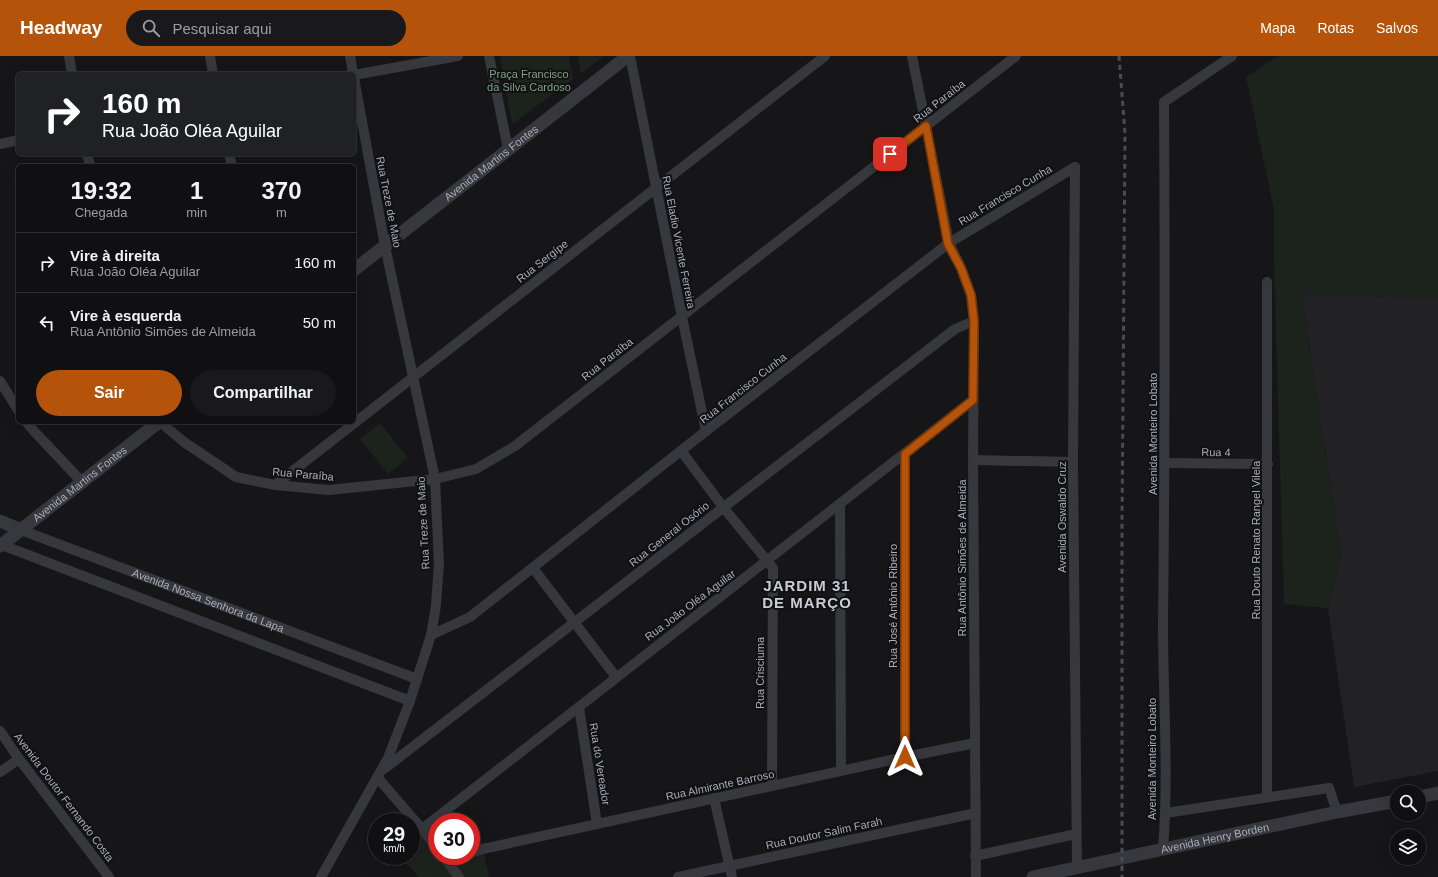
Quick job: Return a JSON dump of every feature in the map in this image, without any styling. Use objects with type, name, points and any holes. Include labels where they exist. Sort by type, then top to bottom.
[{"type":"street","points":[[68,56],[72,72]]},
{"type":"street","points":[[210,56],[214,72]]},
{"type":"street","points":[[350,56],[354,72]]},
{"type":"street","points":[[356,74],[458,56]]},
{"type":"street","points":[[489,56],[508,149]]},
{"type":"street","name":"Avenida Martins Fontes","points":[[356,268],[629,56]]},
{"type":"street","name":"Rua Eladio Vicente Ferreira","points":[[629,56],[706,431]]},
{"type":"street","name":"Rua Sergípe","points":[[356,421],[824,56]]},
{"type":"street","name":"Rua Antônio Simões de Almeida","points":[[912,56],[948,244],[961,268],[971,295],[974,321],[973,460],[976,877]]},
{"type":"street","name":"Rua Paraíba","points":[[162,424],[184,442],[236,477],[275,485],[329,490],[435,479],[476,469],[515,446],[1016,56]]},
{"type":"street","name":"Avenida Monteiro Lobato","points":[[1163,849],[1166,813],[1163,661],[1165,463],[1164,102],[1232,56]]},
{"type":"street","name":"Rua Treze de Maio","points":[[321,877],[379,774],[396,739],[431,635],[436,606],[439,564],[435,479],[385,246],[356,89]]},
{"type":"street","points":[[0,144],[16,140]]},
{"type":"street","name":"Rua Francisco Cunha","points":[[431,635],[470,617],[682,452],[706,431],[948,244],[1075,166]]},
{"type":"street","name":"Avenida Oswaldo Cruz","points":[[1075,166],[1073,462],[1077,868]]},
{"type":"street","name":"Rua Douto Renato Rangel Vilela","points":[[1267,282],[1267,797]]},
{"type":"street","name":"Rua General Osório","points":[[379,774],[955,329],[974,321]]},
{"type":"street","points":[[0,381],[16,407]]},
{"type":"street","name":"Rua João Oléa Aguilar","points":[[422,829],[579,708],[616,677],[767,562],[973,400]]},
{"type":"street","points":[[28,424],[82,482]]},
{"type":"street","name":"Avenida Martins Fontes","points":[[1,546],[156,424]]},
{"type":"street","name":"Rua Sergípe","points":[[275,485],[353,424]]},
{"type":"street","points":[[682,452],[767,562]]},
{"type":"street","name":"Rua José Antônio Ribeiro","points":[[905,454],[905,757]]},
{"type":"street","points":[[973,460],[1073,462]]},
{"type":"street","name":"Rua 4","points":[[1165,463],[1268,464]]},
{"type":"street","points":[[840,505],[841,771]]},
{"type":"street","name":"Avenida Nossa Senhora da Lapa","points":[[0,521],[417,679]]},
{"type":"street","name":"Avenida Nossa Senhora da Lapa","points":[[1,546],[410,701]]},
{"type":"street","name":"Rua Crisciuma","points":[[767,562],[772,568],[772,786]]},
{"type":"street","points":[[534,568],[616,677]]},
{"type":"street","name":"Rua do Vereador","points":[[579,708],[597,824]]},
{"type":"street","name":"Avenida Doutor Fernando Costa","points":[[0,731],[19,759],[109,877]]},
{"type":"street","name":"Rua Almirante Barroso","points":[[480,850],[975,743]]},
{"type":"street","points":[[0,772],[19,759]]},
{"type":"street","points":[[379,774],[428,837]]},
{"type":"street","points":[[1166,813],[1329,788],[1337,812]]},
{"type":"street","points":[[1426,796],[1438,793]]},
{"type":"street","points":[[714,798],[732,877]]},
{"type":"street","name":"Avenida Henry Borden","points":[[1033,877],[1337,812],[1390,802]]},
{"type":"street","name":"Rua Doutor Salim Farah","points":[[678,877],[976,813]]},
{"type":"street","points":[[976,856],[1076,834]]},
{"type":"street","points":[[450,865],[459,877]]},
{"type":"shaded area","points":[[1301,293],[1438,299],[1438,771],[1354,787],[1328,608],[1341,556]]},
{"type":"green space","name":"Praça Francisco da Silva Cardoso","points":[[500,56],[569,56],[573,79],[512,124]]},
{"type":"green space","name":"Praça Francisco da Silva Cardoso","points":[[578,56],[604,56],[581,73]]},
{"type":"green space","points":[[1278,56],[1438,56],[1438,299],[1301,293],[1341,556],[1328,608],[1284,604],[1274,263],[1274,210],[1246,77]]},
{"type":"green space","points":[[380,423],[408,458],[388,474],[360,439]]},
{"type":"green space","points":[[428,830],[428,865],[480,865],[481,841],[489,877],[419,877],[408,865],[420,865],[420,833]]},
{"type":"railway","points":[[1119,56],[1125,133],[1122,524],[1122,877]]},
{"type":"district","name":"JARDIM 31 DE MARÇO","points":[[807,594]]},
{"type":"route","points":[[890,154],[926,126],[948,244],[961,268],[971,295],[974,321],[973,400],[905,454],[905,757]]}]
